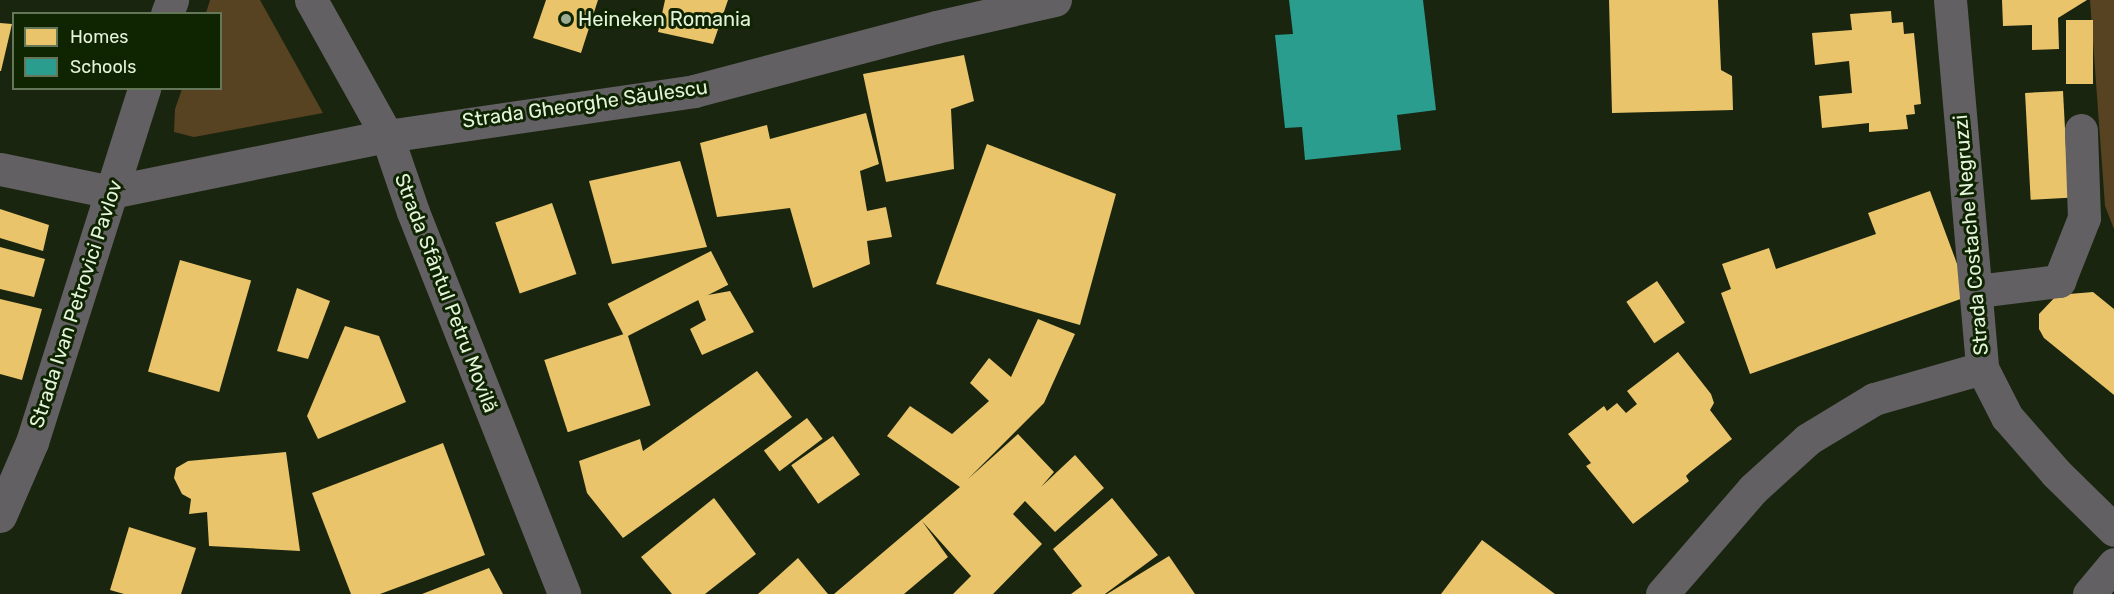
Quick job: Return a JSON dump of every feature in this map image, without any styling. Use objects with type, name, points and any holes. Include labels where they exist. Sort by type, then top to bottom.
[{"type":"street","name":"Strada Sfântul Petru Movilă","points":[[311,0],[387,136],[413,212],[564,594]]},
{"type":"street","name":"Strada Gheorghe Săulescu","points":[[111,192],[387,136],[694,91],[936,27],[1055,0]]},
{"type":"street","name":"Strada Costache Negruzzi","points":[[1950,0],[1982,368],[2007,417],[2056,473],[2114,530]]},
{"type":"street","name":"Strada Ivan Petrovici Pavlov","points":[[0,516],[32,442],[143,90]]},
{"type":"street","points":[[1977,291],[2059,281],[2084,218],[2081,130]]},
{"type":"street","points":[[0,169],[111,192]]},
{"type":"street","points":[[1662,594],[1753,489],[1808,439],[1874,399],[1982,368]]},
{"type":"street","points":[[2089,594],[2114,564]]},
{"type":"shaded area","points":[[210,0],[260,0],[323,113],[194,137],[174,132],[175,109],[182,90],[222,90],[222,12],[206,12]]},
{"type":"shaded area","points":[[2090,0],[2114,0],[2114,229],[2105,206]]},
{"type":"building: Homes","name":"Heineken Romania","points":[[546,0],[598,0],[581,53],[533,38]]},
{"type":"building: Homes","points":[[665,0],[728,0],[713,44],[658,32]]},
{"type":"building: Homes","points":[[1609,0],[1718,0],[1721,70],[1732,76],[1733,110],[1612,113]]},
{"type":"building: Homes","points":[[2002,0],[2087,0],[2058,18],[2059,49],[2032,50],[2032,25],[2003,26]]},
{"type":"building: Homes","points":[[1891,11],[1892,23],[1903,22],[1904,34],[1914,33],[1921,104],[1914,105],[1915,114],[1906,115],[1908,129],[1869,132],[1869,123],[1822,128],[1819,96],[1852,93],[1849,61],[1815,65],[1812,33],[1852,30],[1850,14]]},
{"type":"building: Homes","points":[[2066,20],[2093,20],[2093,84],[2066,84]]},
{"type":"building: Homes","points":[[0,23],[12,24],[1,71],[0,71]]},
{"type":"building: Homes","points":[[964,55],[974,101],[951,109],[954,169],[886,182],[863,74]]},
{"type":"building: Homes","points":[[2063,91],[2069,198],[2031,200],[2025,93]]},
{"type":"building: Homes","points":[[866,113],[879,164],[860,171],[867,211],[886,207],[892,237],[867,241],[870,264],[813,288],[790,208],[717,217],[700,143],[767,125],[770,139]]},
{"type":"building: Homes","points":[[987,144],[1116,194],[1080,325],[936,284]]},
{"type":"building: Homes","points":[[680,161],[707,247],[612,264],[589,181]]},
{"type":"building: Homes","points":[[1930,191],[1969,296],[1750,374],[1721,293],[1731,289],[1722,264],[1769,248],[1776,269],[1876,234],[1868,213]]},
{"type":"building: Homes","points":[[552,203],[576,274],[520,293],[495,223]]},
{"type":"building: Homes","points":[[0,209],[49,225],[43,251],[0,238]]},
{"type":"building: Homes","points":[[0,247],[45,259],[34,297],[0,289]]},
{"type":"building: Homes","points":[[711,251],[728,285],[625,338],[608,304]]},
{"type":"building: Homes","points":[[180,260],[251,280],[219,392],[148,372]]},
{"type":"building: Homes","points":[[1657,281],[1685,322],[1654,343],[1626,302]]},
{"type":"building: Homes","points":[[297,288],[330,301],[308,359],[277,351]]},
{"type":"building: Homes","points":[[730,291],[754,332],[702,355],[690,329],[706,320],[697,297]]},
{"type":"building: Homes","points":[[2093,292],[2114,309],[2114,395],[2044,338],[2039,329],[2039,314],[2057,295]]},
{"type":"building: Homes","points":[[0,299],[42,309],[22,380],[0,374]]},
{"type":"building: Homes","points":[[1038,319],[1075,334],[1044,403],[968,479],[1018,434],[1054,472],[1041,487],[1075,455],[1104,488],[1055,532],[1025,501],[1013,514],[1042,544],[993,594],[953,594],[971,576],[922,521],[948,557],[904,594],[834,594],[960,487],[887,436],[910,406],[952,434],[989,401],[970,383],[989,358],[1011,377]]},
{"type":"building: Homes","points":[[345,326],[379,336],[406,402],[318,439],[307,416]]},
{"type":"building: Homes","points":[[627,333],[650,405],[568,432],[544,360]]},
{"type":"building: Homes","points":[[1678,352],[1711,394],[1714,403],[1710,410],[1732,439],[1690,472],[1686,476],[1689,481],[1633,524],[1586,466],[1591,463],[1568,434],[1604,406],[1607,411],[1617,403],[1626,413],[1637,404],[1627,391]]},
{"type":"building: Homes","points":[[757,371],[792,417],[623,538],[587,493],[579,461],[640,439],[643,451]]},
{"type":"building: Homes","points":[[807,418],[823,439],[780,471],[764,450]]},
{"type":"building: Homes","points":[[833,436],[860,475],[818,504],[791,465]]},
{"type":"building: Homes","points":[[443,443],[485,555],[380,594],[351,594],[312,493]]},
{"type":"building: Homes","points":[[286,452],[300,551],[209,546],[207,512],[189,514],[191,499],[182,494],[174,478],[176,468],[188,461]]},
{"type":"building: Homes","points":[[714,498],[756,554],[705,594],[672,594],[641,557]]},
{"type":"building: Homes","points":[[1112,498],[1158,555],[1105,594],[1071,594],[1082,586],[1053,549]]},
{"type":"building: Homes","points":[[129,527],[196,548],[181,594],[124,594],[110,590]]},
{"type":"building: Homes","points":[[1482,540],[1555,594],[1441,594]]},
{"type":"building: Homes","points":[[1169,556],[1195,594],[1107,594]]},
{"type":"building: Homes","points":[[798,558],[828,594],[758,594]]},
{"type":"building: Homes","points":[[489,568],[503,594],[422,594]]},
{"type":"building: Schools","points":[[1289,0],[1423,0],[1436,110],[1397,115],[1401,150],[1305,160],[1302,127],[1285,128],[1275,35],[1293,34]]},
{"type":"place","name":"Heineken Romania","points":[[566,19]]}]
